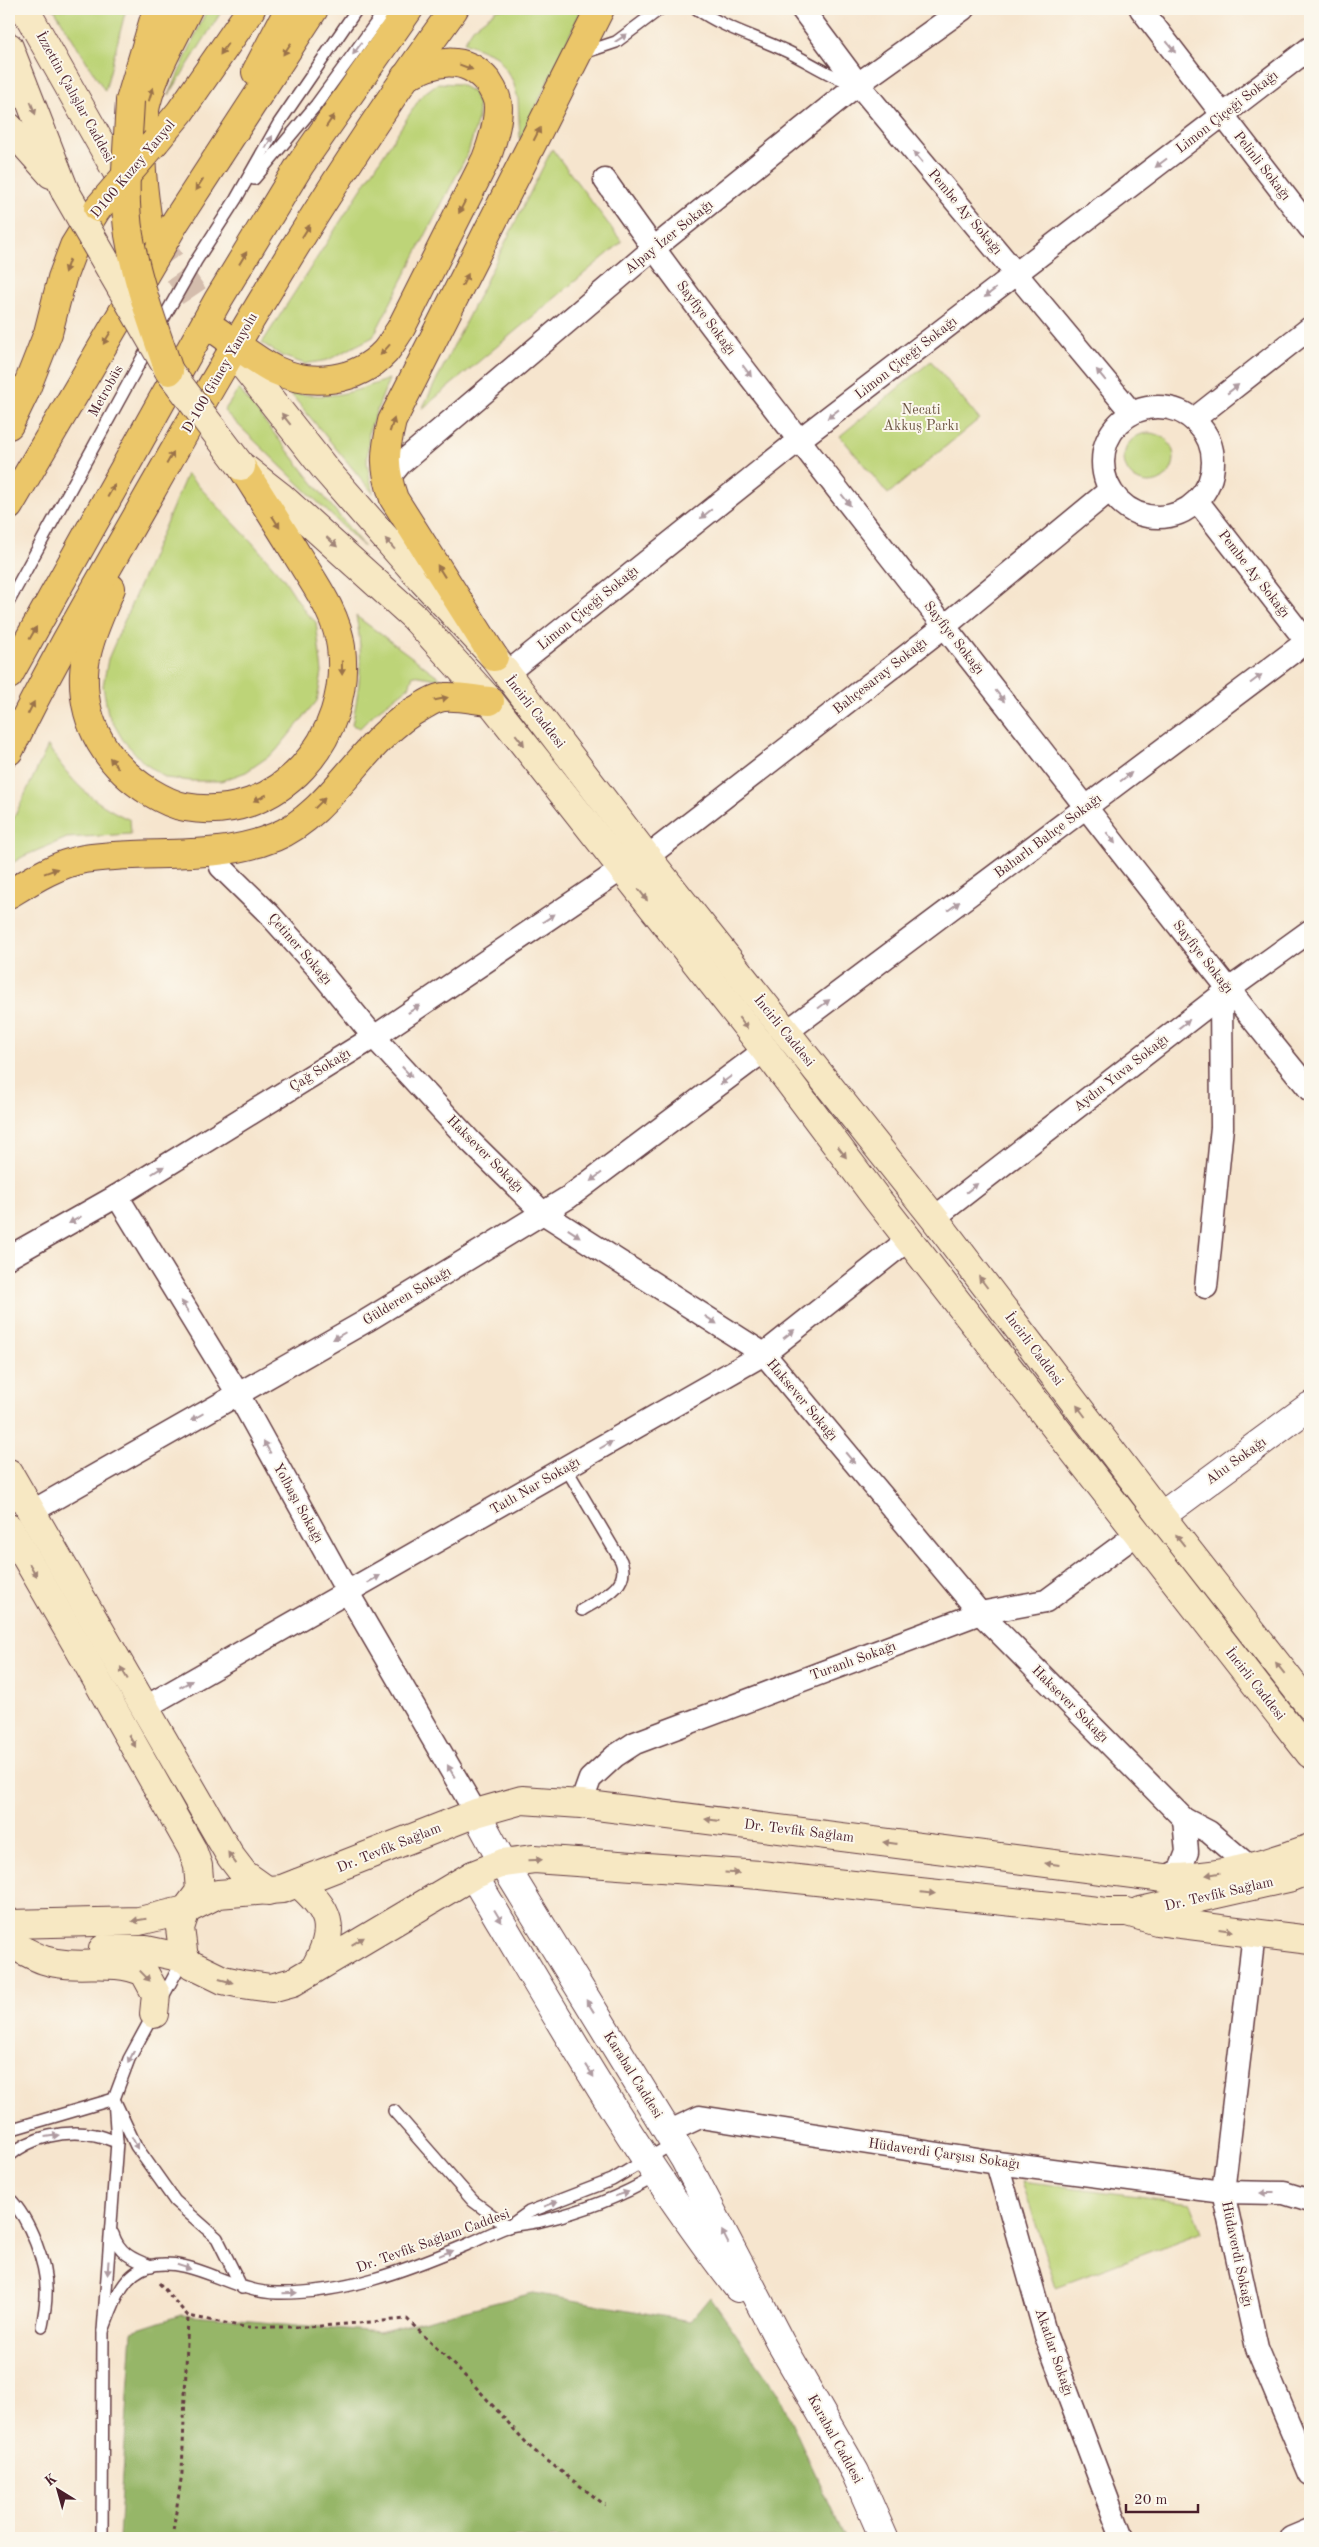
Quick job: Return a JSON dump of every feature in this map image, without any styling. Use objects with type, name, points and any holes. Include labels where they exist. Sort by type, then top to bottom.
[{"type":"main road","name":"İzzettin Çalışlar Caddesi","points":[[25,9],[152,233],[141,180],[144,114],[154,84],[188,9]]},
{"type":"main road","points":[[157,9],[130,102],[126,184],[129,235],[139,280],[169,371]]},
{"type":"main road","name":"D100 Kuzey Yanyol","points":[[9,425],[24,394],[48,333],[62,278],[74,246],[98,208],[180,112],[251,9]]},
{"type":"main road","points":[[237,126],[246,94],[272,38],[289,9]]},
{"type":"main road","points":[[9,506],[176,221],[314,9]]},
{"type":"main road","points":[[9,675],[218,300],[300,164],[409,9]]},
{"type":"main road","name":"D-100 Güney Yanyolu","points":[[9,751],[51,668],[243,332],[404,78],[454,9]]},
{"type":"main road","points":[[404,78],[467,9]]},
{"type":"main road","points":[[500,666],[394,500],[387,480],[384,454],[392,421],[600,9]]},
{"type":"main road","points":[[9,47],[65,191]]},
{"type":"main road","points":[[217,331],[274,370],[297,378],[311,380],[336,379],[361,370],[385,352],[400,330],[486,159],[493,141],[498,106],[492,88],[480,73],[465,64],[437,63],[404,78]]},
{"type":"main road","points":[[9,127],[65,191]]},
{"type":"main road","name":"İncirli Caddesi","points":[[65,191],[169,371],[242,466],[280,496],[413,616],[490,702],[765,1050],[1137,1534],[1310,1754]]},
{"type":"main road","name":"İncirli Caddesi","points":[[244,366],[333,478],[500,666],[647,858],[934,1218],[1161,1516],[1310,1706]]},
{"type":"main road","points":[[129,531],[115,578],[92,636],[84,673],[86,708],[98,741],[116,767],[134,782],[160,798],[184,807],[224,808],[249,803],[273,791],[294,777],[316,753],[330,727],[339,702],[342,674],[341,646],[334,620],[319,590],[242,466]]},
{"type":"main road","points":[[9,894],[41,874],[82,859],[210,852],[248,845],[276,837],[300,823],[381,736],[406,715],[444,696],[490,702]]},
{"type":"main road","points":[[9,1473],[231,1858],[244,1874],[268,1890]]},
{"type":"main road","points":[[1137,1534],[1161,1516]]},
{"type":"main road","points":[[9,1528],[90,1667],[192,1849],[198,1866],[200,1891],[186,1910],[180,1928],[184,1958]]},
{"type":"main road","name":"Dr. Tevfik Sağlam","points":[[298,1883],[476,1813],[522,1800],[582,1804],[1164,1878],[1183,1878],[1251,1868],[1310,1848]]},
{"type":"main road","points":[[11,1939],[146,1950],[184,1958],[192,1965],[223,1980],[272,1988],[294,1982],[316,1966],[473,1874],[503,1863],[534,1859],[760,1875],[1107,1912],[1127,1912],[1157,1921],[1310,1940]]},
{"type":"main road","name":"Dr. Tevfik Sağlam","points":[[1127,1912],[1156,1909],[1292,1877],[1310,1870]]},
{"type":"main road","points":[[11,1939],[138,1921],[186,1910],[218,1894],[268,1890],[298,1883],[318,1901],[326,1916],[328,1941],[316,1966]]},
{"type":"main road","points":[[11,1939],[45,1960],[63,1963],[116,1963],[144,1972],[156,1994],[154,2014]]},
{"type":"street","name":"Pembe Ay Sokağı","points":[[802,9],[858,84],[1132,413]]},
{"type":"street","name":"Alpay İzer Sokağı","points":[[387,480],[400,464],[653,249],[858,84],[963,9]]},
{"type":"street","name":"Pelinli Sokağı","points":[[1141,9],[1310,228]]},
{"type":"street","name":"Limon Çiçeği Sokağı","points":[[500,666],[799,440],[1310,48]]},
{"type":"street","name":"Sayfiye Sokağı","points":[[605,180],[653,249],[799,440],[1086,806],[1224,993],[1310,1090]]},
{"type":"street","points":[[1194,419],[1310,328]]},
{"type":"street","points":[[1164,407],[1180,410],[1194,419],[1206,433],[1213,450],[1214,469],[1208,487],[1198,502],[1184,512],[1168,517],[1151,518],[1134,513],[1120,504],[1104,477],[1103,462],[1105,447],[1111,434],[1120,422],[1132,413],[1148,408],[1164,407]]},
{"type":"street","name":"Bahçesaray Sokağı","points":[[647,858],[945,626],[1110,490]]},
{"type":"street","name":"Pembe Ay Sokağı","points":[[1198,502],[1309,642]]},
{"type":"street","name":"Baharlı Bahçe Sokağı","points":[[785,1033],[1086,806],[1309,642]]},
{"type":"street","name":"Çetiner Sokağı","points":[[221,867],[268,913],[302,950],[374,1037]]},
{"type":"street","name":"Çağ Sokağı","points":[[9,1257],[117,1196],[374,1037],[622,869]]},
{"type":"street","name":"Aydın Yuva Sokağı","points":[[934,1218],[1224,993],[1310,931]]},
{"type":"street","points":[[1206,1287],[1222,1127],[1224,993]]},
{"type":"street","name":"Haksever Sokağı","points":[[374,1037],[471,1142],[543,1212],[764,1354],[980,1614],[1184,1818],[1209,1832],[1251,1868]]},
{"type":"street","name":"Gülderen Sokağı","points":[[31,1512],[366,1321],[569,1197],[765,1050]]},
{"type":"street","name":"Yolbaşı Sokağı","points":[[117,1196],[238,1394],[348,1593],[476,1813]]},
{"type":"street","name":"Tatlı Nar Sokağı","points":[[144,1708],[764,1354],[909,1239]]},
{"type":"street","name":"Ahu Sokağı","points":[[1161,1516],[1309,1410]]},
{"type":"street","name":"Turanlı Sokağı","points":[[582,1804],[590,1779],[615,1756],[635,1743],[980,1614],[1046,1601],[1137,1534]]},
{"type":"street","name":"Karabal Caddesi","points":[[476,1813],[503,1863],[671,2138],[780,2342],[855,2472],[884,2538]]},
{"type":"street","points":[[1164,1878],[1180,1870],[1187,1852],[1184,1818]]},
{"type":"street","name":"Karabal Caddesi","points":[[473,1874],[564,2029],[651,2168],[696,2234],[780,2342]]},
{"type":"street","name":"Hüdaverdi Sokağı","points":[[1254,1934],[1223,2192],[1257,2348],[1310,2474]]},
{"type":"street","name":"Hüdaverdi Çarşısı Sokağı","points":[[671,2138],[700,2117],[997,2162],[1223,2192],[1284,2193],[1310,2201]]},
{"type":"street","name":"Akatlar Sokağı","points":[[997,2162],[1046,2336],[1122,2538]]},
{"type":"street","points":[[1290,2538],[1310,2530]]},
{"type":"lane","name":"Metrobüs","points":[[9,601],[196,261],[236,200],[279,123],[357,9]]},
{"type":"lane","name":"Metrobüs","points":[[236,200],[316,105],[386,9]]},
{"type":"lane","points":[[576,56],[616,42],[660,9]]},
{"type":"lane","points":[[697,9],[729,29],[785,50],[838,78],[858,84]]},
{"type":"lane","points":[[566,1468],[621,1561],[624,1572],[616,1588],[582,1610]]},
{"type":"lane","points":[[102,2538],[103,2331],[117,2142],[114,2099],[129,2059],[184,1958]]},
{"type":"lane","points":[[9,2130],[114,2099]]},
{"type":"lane","points":[[114,2099],[136,2146],[175,2201],[217,2238],[242,2288]]},
{"type":"lane","points":[[394,2112],[473,2201],[508,2227],[529,2212],[612,2180],[651,2168],[671,2138]]},
{"type":"lane","points":[[9,2156],[18,2148],[41,2138],[64,2135],[96,2134],[117,2142]]},
{"type":"lane","name":"Dr. Tevfik Sağlam Caddesi","points":[[148,2266],[174,2263],[242,2288],[275,2293],[318,2292],[351,2286],[391,2275],[508,2227],[541,2221],[630,2191],[651,2168]]},
{"type":"lane","points":[[9,2198],[19,2208],[41,2258],[47,2293],[42,2326]]},
{"type":"lane","points":[[111,2227],[117,2247],[124,2254],[148,2266]]},
{"type":"lane","points":[[103,2331],[119,2292],[133,2275],[148,2266]]},
{"type":"path","points":[[148,2266],[188,2316],[189,2341],[182,2473],[172,2538]]},
{"type":"path","points":[[188,2316],[245,2327],[309,2327],[407,2319],[475,2386],[532,2449],[605,2505]]},
{"type":"green space","points":[[54,9],[126,9],[105,91]]},
{"type":"green space","points":[[207,9],[223,9],[169,95]]},
{"type":"green space","points":[[498,9],[582,9],[520,140],[518,99],[513,81],[497,56],[464,42],[473,28]]},
{"type":"green space","points":[[438,83],[459,84],[473,92],[478,105],[478,119],[468,153],[373,337],[328,360],[305,364],[282,356],[262,343],[422,95]]},
{"type":"green space","points":[[552,149],[622,242],[422,409]]},
{"type":"green space","name":"Necati Akkuş Parkı","points":[[931,361],[979,419],[888,494],[840,436]]},
{"type":"green space","points":[[389,379],[369,431],[367,463],[373,493],[290,393],[305,395],[341,394]]},
{"type":"green space","points":[[239,389],[364,547],[224,411]]},
{"type":"green space","points":[[1144,433],[1154,433],[1167,440],[1174,453],[1174,463],[1167,476],[1154,483],[1144,483],[1135,479],[1128,472],[1124,463],[1124,453],[1128,444],[1135,437]]},
{"type":"green space","points":[[187,474],[251,541],[284,579],[306,613],[316,622],[322,672],[317,701],[275,752],[246,772],[221,781],[191,781],[166,778],[144,763],[123,740],[108,714],[103,686],[108,659]]},
{"type":"green space","points":[[356,616],[443,680],[413,675],[409,687],[377,711],[360,728],[352,725],[360,671],[360,645]]},
{"type":"green space","points":[[48,746],[65,770],[83,790],[104,806],[130,820],[131,834],[67,838],[24,856],[9,865],[9,828]]},
{"type":"green space","points":[[1022,2181],[1191,2203],[1202,2232],[1056,2287]]},
{"type":"green space","points":[[533,2293],[690,2321],[710,2297],[779,2395],[845,2538],[119,2538],[132,2331],[181,2315],[379,2332]]},
{"type":"tunnel","points":[[155,238],[221,336]]}]
